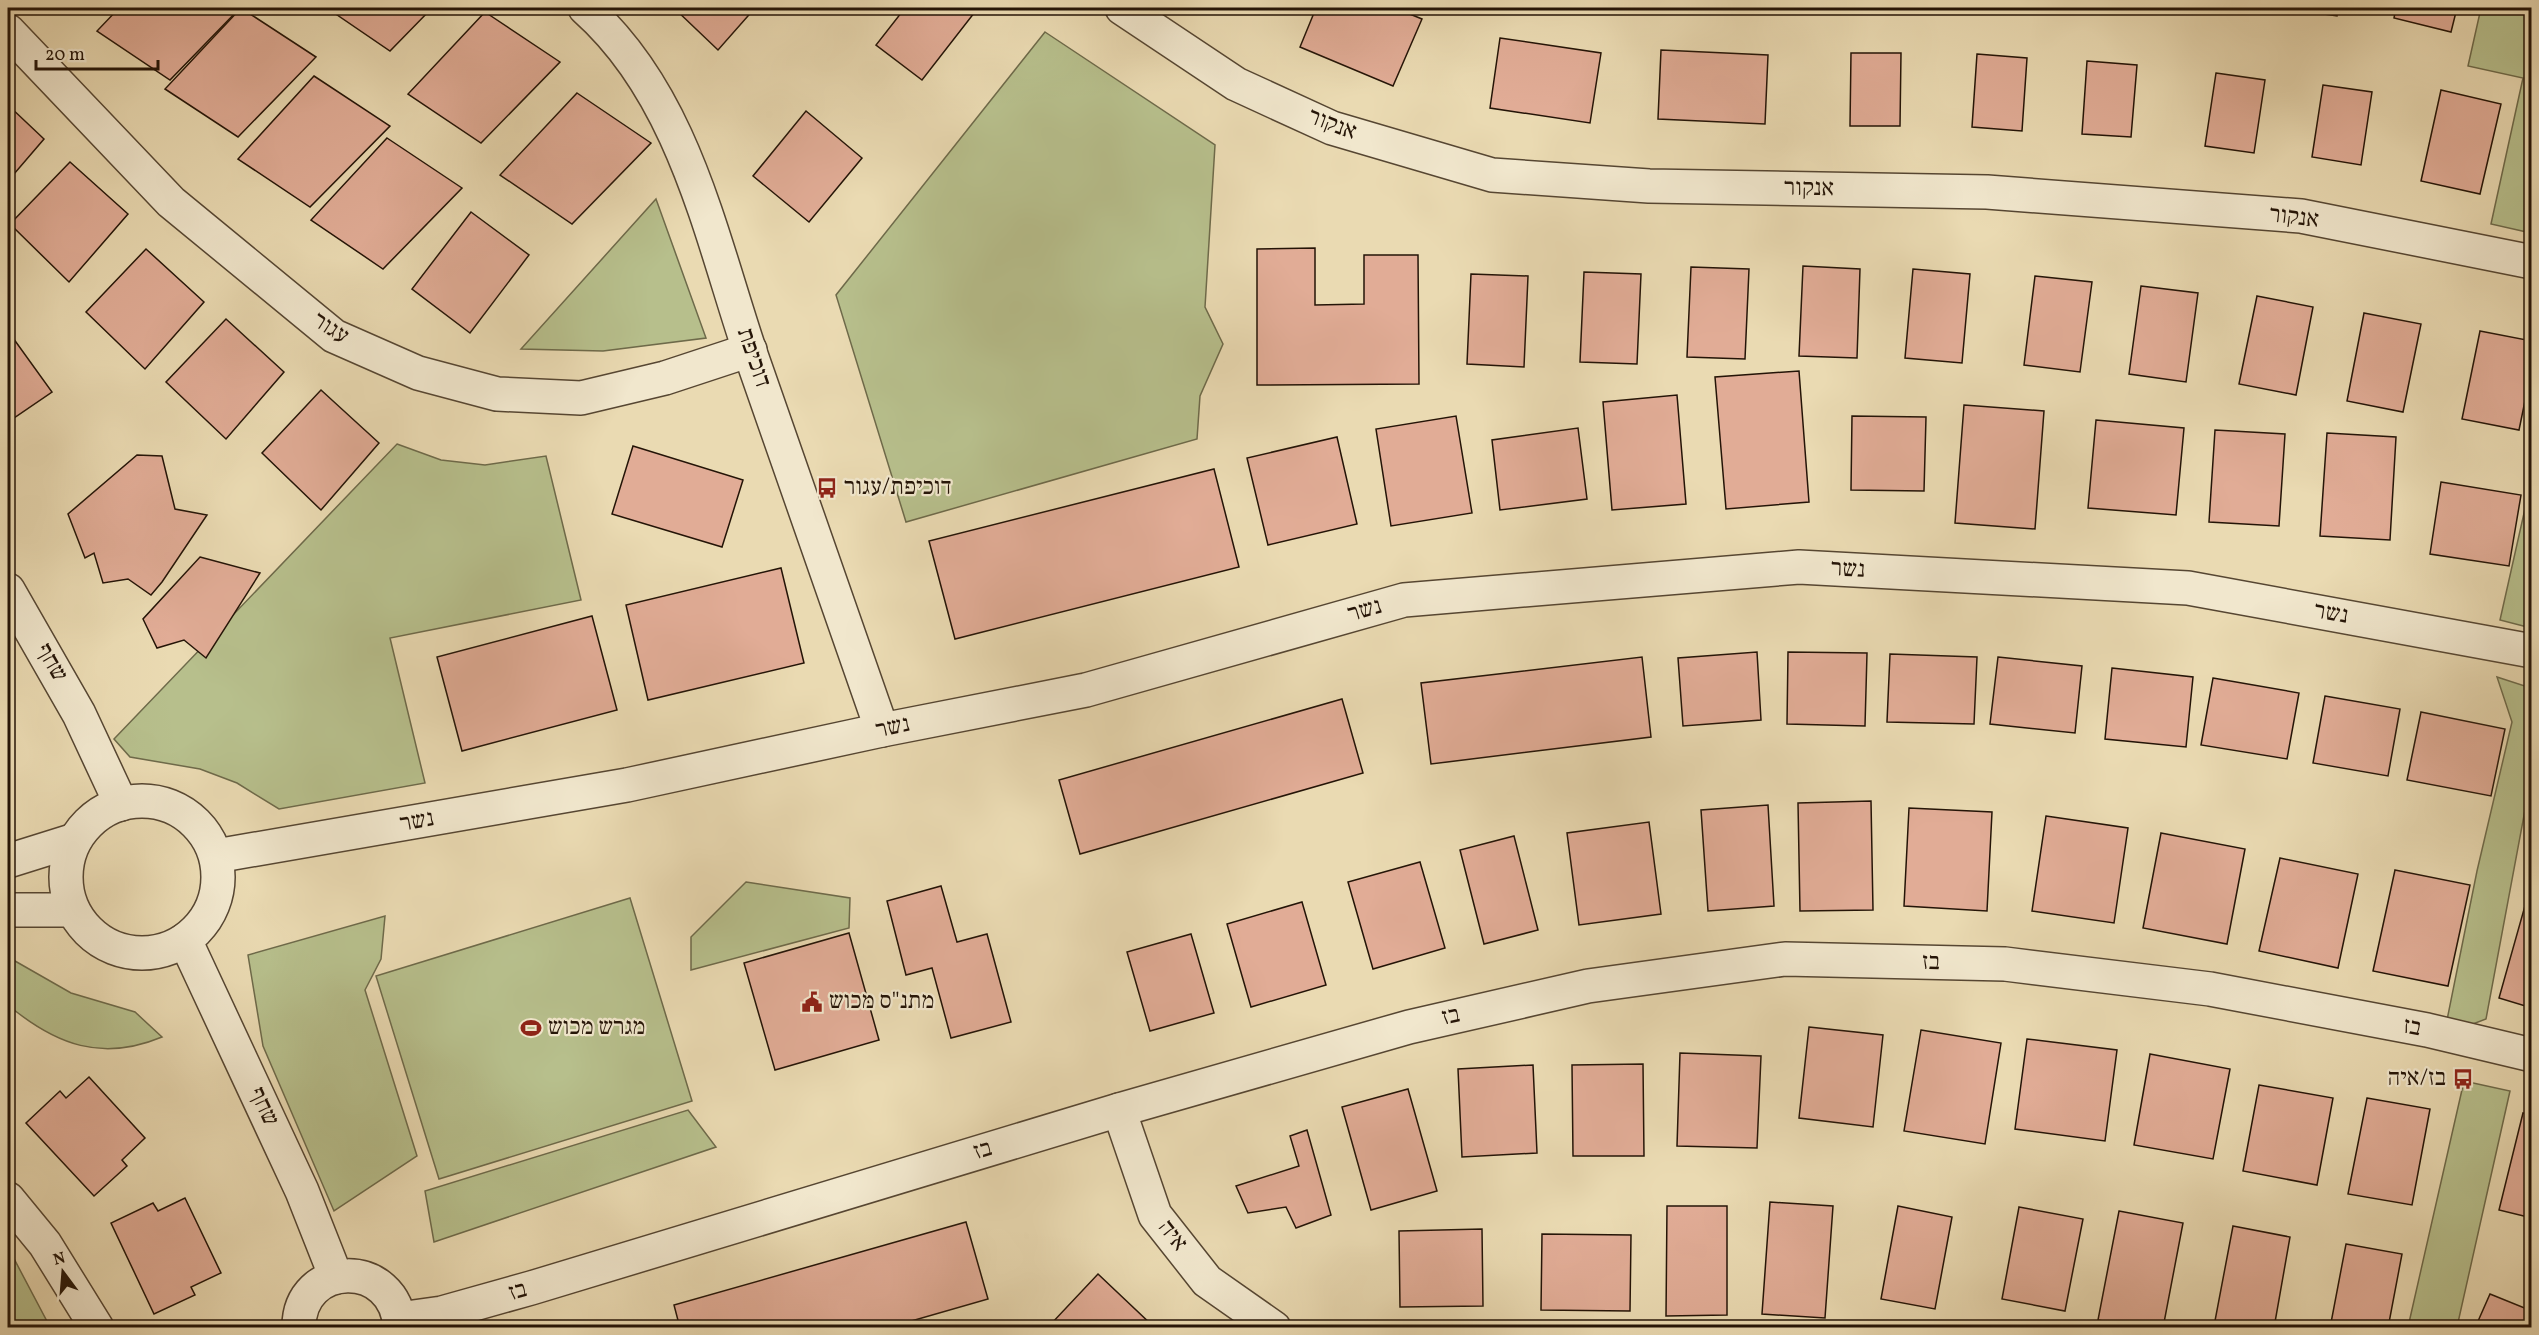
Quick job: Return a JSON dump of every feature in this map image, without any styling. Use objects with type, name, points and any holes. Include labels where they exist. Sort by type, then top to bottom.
[{"type":"street","name":"דוכיפת","points":[[585,8],[647,80],[688,161],[750,350],[882,730]]},
{"type":"street","name":"אנקור","points":[[1122,8],[1236,84],[1332,128],[1492,175],[1649,186],[1987,192],[2301,216],[2532,262]]},
{"type":"street","name":"עגור","points":[[8,31],[171,202],[334,336],[418,374],[497,394],[581,398],[665,378],[750,350]]},
{"type":"street","name":"נשר","points":[[216,856],[627,786],[882,730],[1086,690],[1404,600],[1799,567],[2188,588],[2532,651]]},
{"type":"street","name":"שחף","points":[[8,590],[80,714],[121,804]]},
{"type":"street","points":[[151,801],[179,811],[198,825],[216,856],[218,880],[214,903],[203,924],[185,940],[163,951],[150,953],[115,949],[86,930],[72,910],[68,899],[65,874],[75,840],[81,830],[98,814],[121,804],[151,801]]},
{"type":"street","points":[[8,861],[75,840]]},
{"type":"street","points":[[8,910],[72,910]]},
{"type":"street","name":"שחף","points":[[185,940],[302,1191],[336,1277]]},
{"type":"street","name":"בז","points":[[400,1323],[531,1288],[1119,1110],[1409,1027],[1588,987],[1785,959],[2005,964],[2210,989],[2427,1030],[2532,1055]]},
{"type":"street","name":"איה","points":[[1119,1110],[1155,1215],[1207,1281],[1274,1328]]},
{"type":"street","points":[[8,1199],[45,1244],[97,1328]]},
{"type":"street","points":[[281,1328],[301,1316],[317,1287],[336,1277],[359,1276],[380,1286],[395,1304],[400,1323]]},
{"type":"green space","points":[[2481,8],[2531,8],[2531,233],[2491,224],[2523,78],[2468,66]]},
{"type":"green space","points":[[1045,32],[1215,145],[1205,307],[1223,344],[1200,396],[1197,439],[906,522],[836,295]]},
{"type":"green space","points":[[656,199],[706,338],[603,351],[521,349]]},
{"type":"green space","points":[[397,444],[441,460],[485,465],[546,456],[581,600],[390,638],[425,783],[279,809],[237,783],[200,769],[130,757],[114,739]]},
{"type":"green space","points":[[2531,482],[2531,628],[2500,620]]},
{"type":"green space","points":[[2497,677],[2531,688],[2531,778],[2486,1019],[2444,1035],[2477,871],[2512,722]]},
{"type":"green space","points":[[746,882],[850,898],[849,928],[691,970],[691,937]]},
{"type":"green space","name":"מגרש מכוש","points":[[630,898],[692,1101],[439,1179],[376,976]]},
{"type":"green space","points":[[385,916],[381,959],[365,990],[417,1156],[334,1211],[263,1046],[248,955]]},
{"type":"green space","points":[[8,957],[71,993],[135,1012],[162,1037],[119,1048],[100,1048],[80,1045],[44,1030],[8,1005]]},
{"type":"green space","points":[[2464,1081],[2510,1091],[2457,1327],[2408,1327]]},
{"type":"green space","points":[[688,1110],[716,1147],[434,1242],[425,1191]]},
{"type":"green space","points":[[8,1249],[11,1253],[50,1327],[8,1327]]},
{"type":"building","points":[[119,8],[240,8],[170,80],[97,31]]},
{"type":"building","points":[[241,8],[316,57],[238,137],[165,89]]},
{"type":"building","points":[[327,8],[432,8],[390,51]]},
{"type":"building","points":[[674,8],[755,8],[718,50]]},
{"type":"building","points":[[905,8],[978,8],[922,80],[876,45]]},
{"type":"building","points":[[1226,8],[1239,8],[1234,14]]},
{"type":"building","points":[[1316,8],[1395,8],[1422,19],[1393,86],[1300,47]]},
{"type":"building","points":[[2282,8],[2338,8],[2337,16]]},
{"type":"building","points":[[2396,8],[2457,8],[2451,32],[2394,18]]},
{"type":"building","points":[[485,12],[560,62],[481,143],[408,94]]},
{"type":"building","points":[[1500,38],[1601,53],[1590,123],[1490,108]]},
{"type":"building","points":[[1661,50],[1768,55],[1765,124],[1658,119]]},
{"type":"building","points":[[1851,53],[1901,53],[1900,126],[1850,126]]},
{"type":"building","points":[[1977,54],[2027,58],[2022,131],[1972,127]]},
{"type":"building","points":[[2087,61],[2137,65],[2131,137],[2082,134]]},
{"type":"building","points":[[2216,73],[2265,80],[2254,153],[2205,146]]},
{"type":"building","points":[[314,76],[390,126],[310,207],[238,159]]},
{"type":"building","points":[[2323,85],[2372,92],[2361,165],[2312,157]]},
{"type":"building","points":[[2441,90],[2501,104],[2480,194],[2421,181]]},
{"type":"building","points":[[577,93],[651,143],[572,224],[500,175]]},
{"type":"building","points":[[8,105],[44,139],[8,181]]},
{"type":"building","points":[[806,111],[862,158],[809,222],[753,176]]},
{"type":"building","points":[[387,138],[462,188],[383,269],[311,220]]},
{"type":"building","points":[[70,162],[128,214],[69,282],[10,224]]},
{"type":"building","points":[[471,212],[529,255],[470,333],[412,289]]},
{"type":"building","points":[[1315,248],[1315,305],[1364,304],[1364,255],[1418,255],[1419,384],[1257,385],[1257,249]]},
{"type":"building","points":[[146,249],[204,302],[145,369],[86,312]]},
{"type":"building","points":[[1803,266],[1860,269],[1857,358],[1799,356]]},
{"type":"building","points":[[1691,267],[1749,269],[1745,359],[1687,357]]},
{"type":"building","points":[[1913,269],[1970,274],[1962,363],[1905,358]]},
{"type":"building","points":[[1584,272],[1641,274],[1637,364],[1580,362]]},
{"type":"building","points":[[1471,274],[1528,276],[1524,367],[1467,364]]},
{"type":"building","points":[[2035,276],[2092,282],[2080,372],[2024,365]]},
{"type":"building","points":[[2141,286],[2198,293],[2186,382],[2129,374]]},
{"type":"building","points":[[2257,296],[2313,307],[2296,395],[2239,384]]},
{"type":"building","points":[[2364,313],[2421,324],[2403,412],[2347,401]]},
{"type":"building","points":[[226,319],[284,372],[226,439],[166,382]]},
{"type":"building","points":[[8,331],[52,392],[8,422]]},
{"type":"building","points":[[2480,331],[2532,341],[2532,367],[2519,430],[2462,419]]},
{"type":"building","points":[[1799,371],[1809,502],[1726,509],[1715,377]]},
{"type":"building","points":[[321,390],[379,443],[321,510],[262,453]]},
{"type":"building","points":[[1677,395],[1686,504],[1612,510],[1603,402]]},
{"type":"building","points":[[1964,405],[2044,411],[2035,529],[1955,523]]},
{"type":"building","points":[[1456,416],[1472,513],[1391,526],[1376,429]]},
{"type":"building","points":[[1852,416],[1926,417],[1924,491],[1851,490]]},
{"type":"building","points":[[2096,420],[2184,428],[2176,515],[2088,508]]},
{"type":"building","points":[[1578,428],[1587,499],[1500,510],[1492,440]]},
{"type":"building","points":[[2215,430],[2285,434],[2279,526],[2209,522]]},
{"type":"building","points":[[2327,433],[2396,437],[2390,540],[2320,536]]},
{"type":"building","points":[[1337,437],[1357,524],[1268,545],[1247,458]]},
{"type":"building","points":[[633,446],[743,480],[722,547],[612,514]]},
{"type":"building","points":[[137,455],[162,456],[175,509],[207,515],[151,595],[128,579],[103,583],[94,553],[85,558],[68,514]]},
{"type":"building","points":[[1214,469],[1239,567],[955,639],[929,541]]},
{"type":"building","points":[[2441,482],[2521,495],[2509,566],[2430,554]]},
{"type":"building","points":[[200,557],[260,573],[206,658],[184,640],[157,648],[143,619]]},
{"type":"building","points":[[781,568],[804,663],[648,700],[626,605]]},
{"type":"building","points":[[592,616],[617,710],[462,751],[437,657]]},
{"type":"building","points":[[1757,652],[1761,720],[1683,726],[1678,658]]},
{"type":"building","points":[[1788,652],[1867,653],[1865,726],[1787,724]]},
{"type":"building","points":[[1890,654],[1977,657],[1974,724],[1887,722]]},
{"type":"building","points":[[1642,657],[1651,737],[1431,764],[1421,683]]},
{"type":"building","points":[[1998,657],[2082,666],[2075,733],[1990,724]]},
{"type":"building","points":[[2112,668],[2193,677],[2186,747],[2105,739]]},
{"type":"building","points":[[2213,678],[2299,693],[2287,759],[2201,745]]},
{"type":"building","points":[[2325,696],[2400,709],[2388,776],[2313,763]]},
{"type":"building","points":[[1342,699],[1363,773],[1080,854],[1059,780]]},
{"type":"building","points":[[2421,712],[2505,729],[2491,796],[2407,780]]},
{"type":"building","points":[[1871,801],[1873,910],[1800,911],[1798,803]]},
{"type":"building","points":[[1768,805],[1774,906],[1708,911],[1701,810]]},
{"type":"building","points":[[1909,808],[1992,812],[1987,911],[1904,906]]},
{"type":"building","points":[[2046,816],[2128,828],[2114,923],[2032,911]]},
{"type":"building","points":[[1649,822],[1661,914],[1579,925],[1567,833]]},
{"type":"building","points":[[2161,833],[2245,849],[2227,944],[2143,928]]},
{"type":"building","points":[[1514,836],[1538,930],[1484,944],[1460,850]]},
{"type":"building","points":[[2280,858],[2358,874],[2338,968],[2259,951]]},
{"type":"building","points":[[1420,862],[1445,948],[1373,969],[1348,882]]},
{"type":"building","points":[[2395,870],[2470,885],[2448,986],[2373,971]]},
{"type":"building","points":[[941,886],[957,942],[987,934],[1011,1022],[951,1038],[932,968],[906,975],[887,901]]},
{"type":"building","points":[[2530,888],[2532,889],[2532,1008],[2499,998]]},
{"type":"building","points":[[1302,902],[1326,985],[1251,1007],[1227,924]]},
{"type":"building","name":"מתנ\"ס מכוש","points":[[849,933],[879,1040],[775,1070],[744,963]]},
{"type":"building","points":[[1191,934],[1214,1013],[1150,1031],[1127,952]]},
{"type":"building","points":[[1809,1027],[1883,1035],[1873,1127],[1799,1118]]},
{"type":"building","points":[[1921,1030],[2001,1043],[1985,1144],[1904,1131]]},
{"type":"building","points":[[2027,1039],[2117,1050],[2105,1141],[2015,1129]]},
{"type":"building","points":[[1680,1053],[1761,1056],[1757,1148],[1677,1146]]},
{"type":"building","points":[[2150,1054],[2230,1069],[2213,1159],[2134,1145]]},
{"type":"building","points":[[1643,1064],[1644,1156],[1573,1156],[1572,1065]]},
{"type":"building","points":[[1533,1065],[1537,1153],[1462,1157],[1458,1069]]},
{"type":"building","points":[[89,1077],[145,1138],[122,1160],[127,1166],[94,1196],[26,1123],[60,1091],[66,1098]]},
{"type":"building","points":[[2259,1085],[2333,1098],[2317,1185],[2243,1171]]},
{"type":"building","points":[[1408,1089],[1437,1191],[1371,1210],[1342,1107]]},
{"type":"building","points":[[2367,1098],[2430,1109],[2412,1205],[2348,1194]]},
{"type":"building","points":[[2523,1113],[2532,1115],[2532,1218],[2499,1210]]},
{"type":"building","points":[[1307,1130],[1331,1215],[1296,1228],[1286,1207],[1248,1213],[1236,1186],[1299,1166],[1290,1136]]},
{"type":"building","points":[[185,1198],[221,1273],[191,1287],[195,1295],[154,1314],[111,1223],[153,1203],[158,1211]]},
{"type":"building","points":[[1770,1202],[1833,1206],[1825,1318],[1762,1314]]},
{"type":"building","points":[[1667,1206],[1727,1206],[1727,1315],[1666,1316]]},
{"type":"building","points":[[1898,1206],[1952,1217],[1935,1309],[1881,1299]]},
{"type":"building","points":[[2019,1207],[2083,1219],[2065,1311],[2002,1299]]},
{"type":"building","points":[[2119,1211],[2183,1223],[2163,1328],[2137,1328],[2098,1320]]},
{"type":"building","points":[[966,1222],[988,1299],[887,1328],[680,1328],[674,1305]]},
{"type":"building","points":[[2233,1226],[2290,1237],[2274,1328],[2214,1326]]},
{"type":"building","points":[[1482,1229],[1483,1306],[1400,1307],[1399,1231]]},
{"type":"building","points":[[1542,1234],[1631,1235],[1630,1311],[1541,1310]]},
{"type":"building","points":[[2346,1244],[2402,1254],[2388,1328],[2330,1328]]},
{"type":"building","points":[[1098,1274],[1155,1328],[1050,1325]]},
{"type":"building","points":[[2490,1294],[2532,1311],[2532,1328],[2475,1328]]},
{"type":"place","name":"דוכיפת/עגור","points":[[827,488]]},
{"type":"place","name":"מתנ\"ס מכוש","points":[[812,1002]]},
{"type":"place","name":"מגרש מכוש","points":[[531,1028]]},
{"type":"place","name":"בז/איה","points":[[2463,1079]]}]
